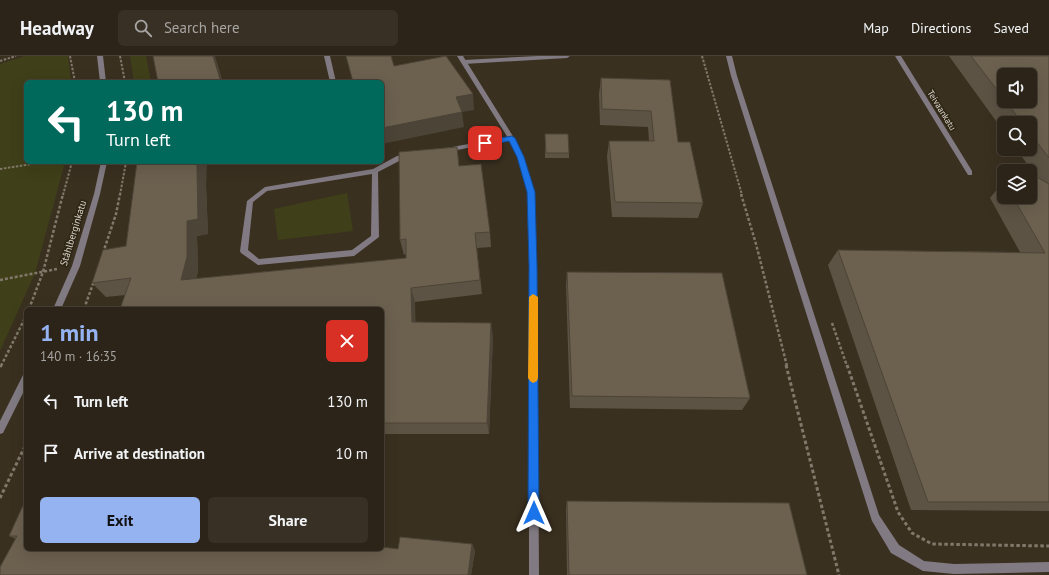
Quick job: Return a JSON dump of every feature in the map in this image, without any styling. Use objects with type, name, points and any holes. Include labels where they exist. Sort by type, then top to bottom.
[{"type":"street","points":[[100,56],[103,80]]},
{"type":"street","points":[[327,56],[333,80]]},
{"type":"street","points":[[462,59],[567,56]]},
{"type":"street","points":[[729,56],[734,76],[875,518],[895,549],[923,566],[954,569],[1049,567]]},
{"type":"street","name":"Teivaankatu","points":[[898,56],[970,173]]},
{"type":"street","points":[[462,59],[512,138],[520,157],[531,192],[533,274],[534,575]]},
{"type":"street","points":[[438,151],[512,138]]},
{"type":"street","points":[[375,171],[375,237],[354,253],[258,262],[244,251],[250,200],[265,189],[375,171],[399,158],[414,155]]},
{"type":"street","name":"Ståhlberginkatu","points":[[58,307],[76,266],[97,194],[104,164]]},
{"type":"street","points":[[0,430],[24,382]]},
{"type":"path","points":[[0,61],[16,56]]},
{"type":"path","points":[[70,56],[75,80]]},
{"type":"path","points":[[120,56],[125,80]]},
{"type":"path","points":[[702,56],[756,244],[840,575]]},
{"type":"path","points":[[0,169],[32,164]]},
{"type":"path","points":[[30,307],[43,272],[71,164]]},
{"type":"path","points":[[102,256],[116,214],[126,164]]},
{"type":"path","points":[[0,280],[43,272]]},
{"type":"path","points":[[85,307],[95,276]]},
{"type":"path","points":[[829,317],[898,512],[912,533],[932,544],[1049,546]]},
{"type":"path","points":[[0,367],[24,320]]},
{"type":"path","points":[[0,498],[24,448]]},
{"type":"shaded area","points":[[25,56],[68,56],[71,80],[24,80],[24,164],[64,164],[35,273],[0,351],[0,64]]},
{"type":"shaded area","points":[[130,56],[146,56],[151,80],[134,80]]},
{"type":"shaded area","points":[[347,193],[353,231],[278,240],[274,209]]},
{"type":"building","points":[[153,56],[213,56],[220,80],[158,80]]},
{"type":"building","points":[[346,56],[391,56],[394,66],[446,56],[473,94],[456,97],[462,112],[384,128],[384,80],[352,80]]},
{"type":"building","points":[[971,56],[1049,56],[1049,158],[1037,142],[1037,116],[1017,116],[1011,108],[1037,108],[1037,68],[997,68],[997,90]]},
{"type":"building","points":[[601,78],[670,80],[678,142],[690,142],[703,203],[615,202],[609,141],[654,141],[651,111],[602,109]]},
{"type":"building","points":[[545,134],[568,134],[569,153],[546,153]]},
{"type":"building","points":[[457,147],[459,166],[481,164],[490,232],[475,233],[480,280],[411,288],[412,322],[491,323],[487,423],[384,423],[384,307],[121,307],[131,278],[92,283],[103,250],[126,246],[137,164],[197,164],[198,219],[187,221],[187,257],[181,280],[406,258],[406,239],[400,240],[399,152]]},
{"type":"building","points":[[1037,177],[1049,184],[1049,502],[928,502],[838,250],[1045,253],[1017,204],[1037,204]]},
{"type":"building","points":[[567,272],[722,273],[750,398],[572,396]]},
{"type":"building","points":[[567,501],[789,503],[807,575],[569,575]]},
{"type":"building","points":[[24,503],[24,551],[384,551],[384,547],[398,549],[400,537],[472,544],[468,575],[0,575],[0,567],[17,536],[9,536]]},
{"type":"slow traffic","points":[[533,297],[533,378]]},
{"type":"route","points":[[485,143],[512,138],[526,172],[531,192],[533,266],[534,513]]}]
